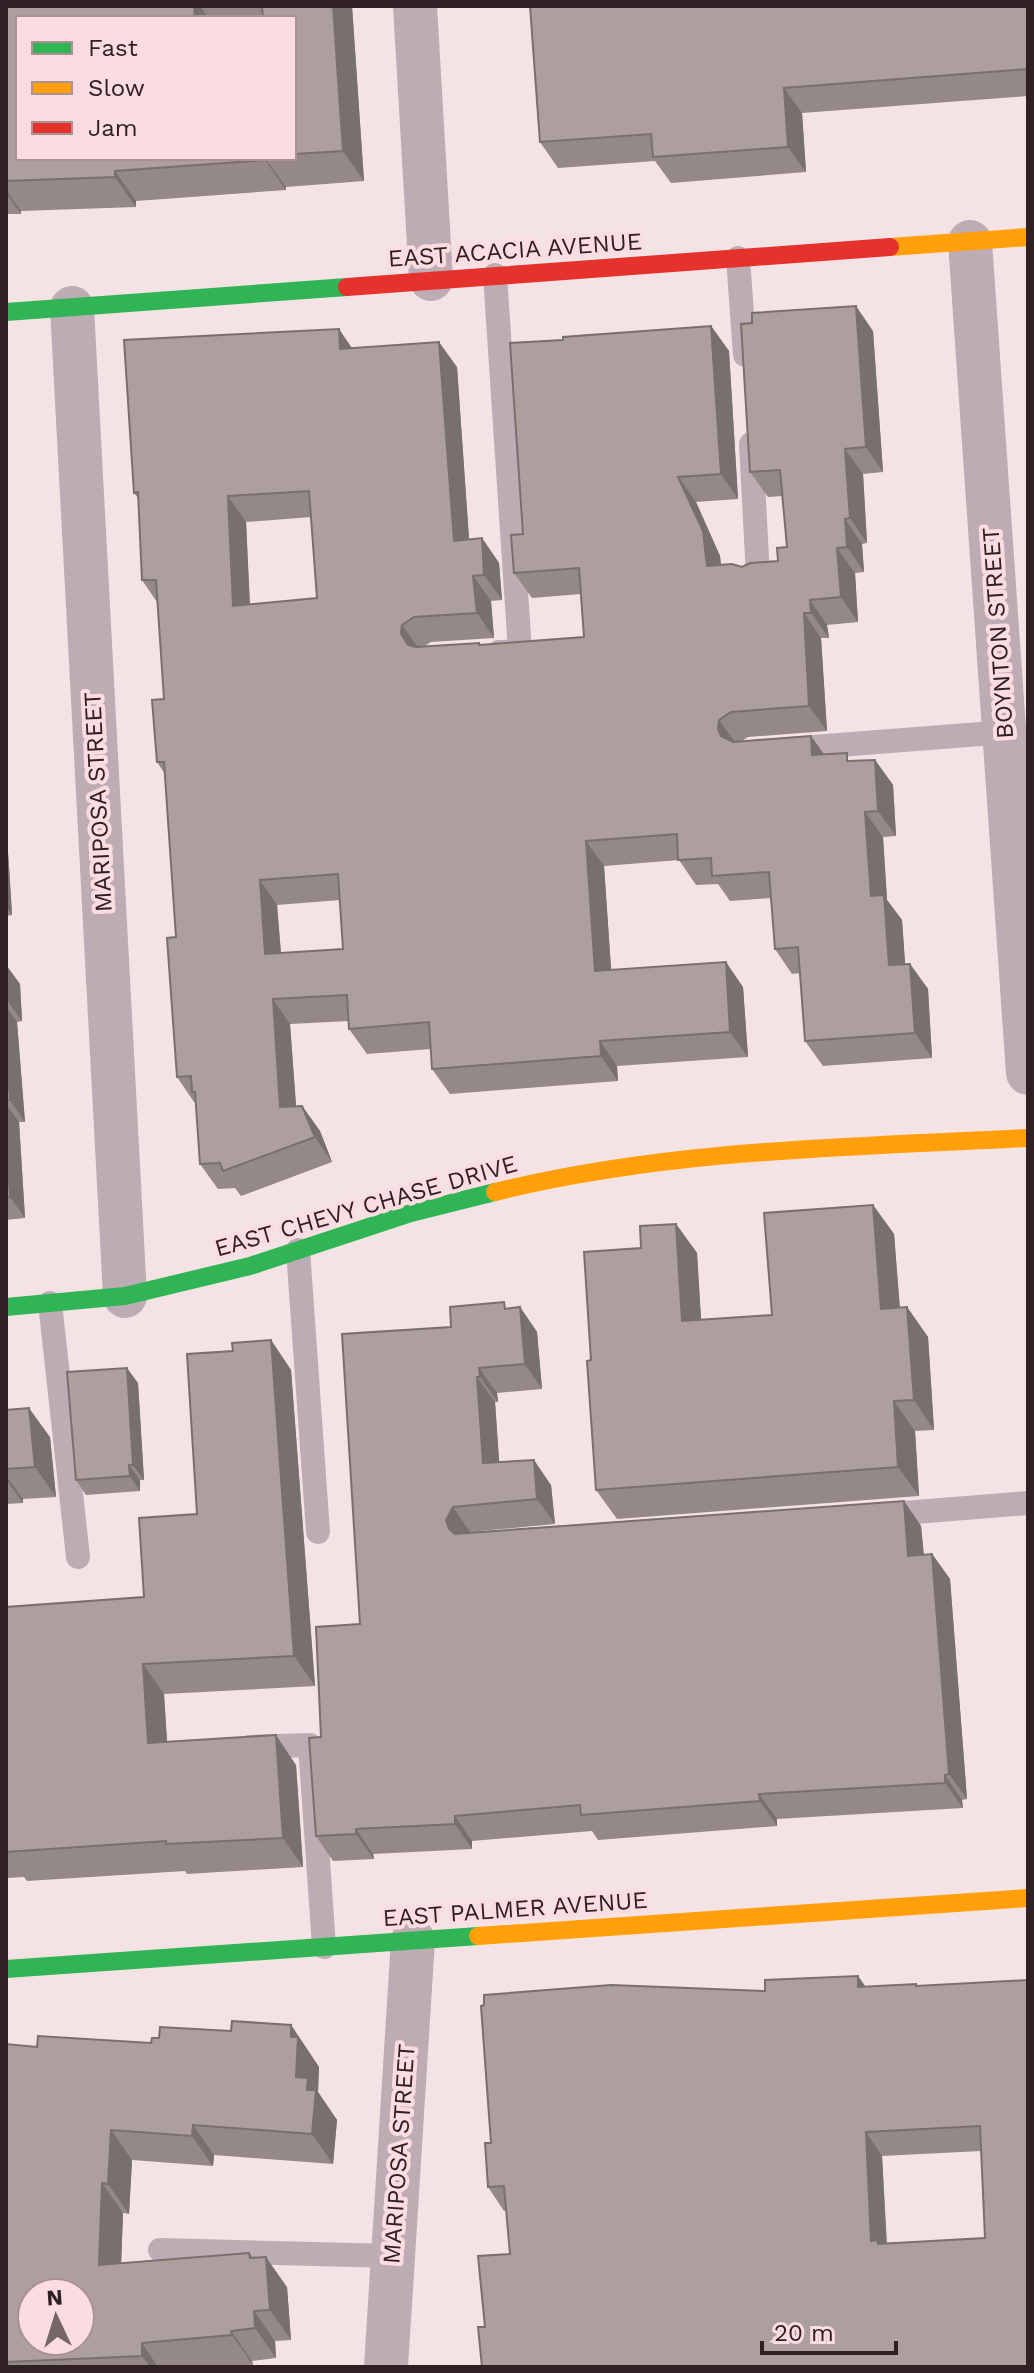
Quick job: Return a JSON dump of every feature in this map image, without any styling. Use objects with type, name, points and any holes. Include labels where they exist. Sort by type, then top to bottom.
[{"type":"street","points":[[415,6],[431,279]]},
{"type":"street","name":"EAST ACACIA AVENUE","points":[[6,312],[1028,237]]},
{"type":"street","name":"BOYNTON STREET","points":[[970,242],[972,298],[1014,754],[1028,1073]]},
{"type":"street","name":"MARIPOSA STREET","points":[[72,308],[125,1296]]},
{"type":"street","name":"EAST CHEVY CHASE DRIVE","points":[[6,1307],[125,1296],[250,1266],[411,1213],[556,1177],[740,1153],[1028,1138]]},
{"type":"street","name":"EAST PALMER AVENUE","points":[[6,1969],[1028,1898]]},
{"type":"street","name":"MARIPOSA STREET","points":[[386,2367],[413,1940]]},
{"type":"lane","points":[[738,258],[746,377]]},
{"type":"lane","points":[[477,654],[520,651],[495,275]]},
{"type":"lane","points":[[749,424],[758,577]]},
{"type":"lane","points":[[766,750],[1014,754]]},
{"type":"lane","points":[[298,1250],[318,1532]]},
{"type":"lane","points":[[50,1303],[78,1557]]},
{"type":"lane","points":[[858,1516],[1028,1503]]},
{"type":"lane","points":[[234,1747],[310,1745],[324,1947]]},
{"type":"lane","points":[[160,2250],[393,2256]]},
{"type":"building","points":[[6,6],[194,6],[195,16],[16,16],[16,160],[265,160],[115,171],[115,177],[6,181]]},
{"type":"building","points":[[262,6],[333,6],[343,151],[296,154],[296,16],[263,16]]},
{"type":"building","points":[[530,6],[1028,6],[1028,69],[784,88],[788,147],[653,157],[651,134],[540,142]]},
{"type":"building","points":[[856,306],[866,447],[845,449],[850,518],[845,519],[847,547],[837,548],[841,597],[810,600],[811,613],[804,613],[809,706],[731,712],[719,720],[718,729],[721,736],[733,742],[811,736],[812,755],[847,753],[847,761],[875,760],[878,811],[865,812],[871,896],[884,895],[889,965],[910,964],[915,1033],[805,1041],[798,947],[775,949],[769,872],[712,876],[711,858],[678,860],[677,834],[586,841],[595,971],[726,962],[730,1032],[600,1041],[601,1056],[432,1069],[429,1022],[349,1029],[347,995],[273,999],[280,1107],[302,1106],[315,1137],[223,1171],[220,1163],[200,1164],[191,1076],[177,1077],[167,938],[176,937],[164,762],[157,762],[152,700],[164,699],[156,580],[142,580],[138,492],[134,493],[124,340],[339,329],[340,349],[439,342],[454,541],[482,538],[484,575],[473,576],[477,613],[414,617],[402,625],[401,634],[408,645],[416,647],[479,645],[584,637],[579,568],[514,573],[511,535],[523,534],[510,343],[711,326],[721,474],[678,477],[703,531],[707,566],[732,564],[742,567],[750,563],[778,561],[777,548],[787,547],[780,470],[750,472],[741,324],[752,323],[752,313]],"holes":[[[309,491],[317,598],[233,606],[228,496]],[[338,874],[343,949],[265,954],[260,880]]]},
{"type":"building","points":[[6,1052],[10,1100],[6,1101]]},
{"type":"building","points":[[6,1133],[10,1197],[6,1197]]},
{"type":"building","points":[[873,1205],[881,1309],[907,1307],[914,1400],[894,1401],[898,1467],[596,1490],[587,1361],[591,1360],[584,1252],[641,1248],[640,1226],[676,1224],[682,1321],[772,1315],[764,1213]]},
{"type":"building","points":[[504,1302],[505,1309],[520,1307],[525,1364],[479,1368],[483,1463],[534,1460],[537,1499],[453,1507],[446,1520],[449,1529],[455,1534],[904,1501],[908,1556],[932,1554],[949,1774],[945,1775],[945,1783],[759,1794],[760,1801],[581,1815],[580,1805],[455,1816],[455,1824],[356,1829],[356,1834],[316,1836],[309,1738],[321,1737],[316,1627],[360,1624],[342,1334],[451,1327],[450,1307]]},
{"type":"building","points":[[271,1340],[294,1656],[143,1664],[148,1743],[276,1735],[283,1838],[166,1844],[166,1841],[6,1852],[6,1607],[144,1597],[139,1518],[197,1514],[187,1354],[233,1351],[232,1343]]},
{"type":"building","points":[[127,1368],[133,1465],[129,1465],[130,1476],[76,1480],[67,1372]]},
{"type":"building","points":[[29,1408],[35,1467],[6,1469],[6,1410]]},
{"type":"building","points":[[858,1976],[858,1987],[1028,1980],[1028,2367],[482,2367],[478,2327],[485,2327],[478,2256],[510,2254],[504,2186],[488,2187],[485,2143],[491,2143],[481,2006],[484,2005],[484,1995],[611,1985],[765,1991],[765,1980]],"holes":[[[980,2126],[985,2238],[878,2244],[877,2240],[871,2241],[866,2132]]]},
{"type":"building","points":[[232,2021],[291,2025],[291,2037],[298,2037],[296,2077],[308,2078],[307,2090],[316,2090],[312,2134],[193,2125],[192,2136],[111,2130],[108,2184],[102,2183],[99,2265],[249,2253],[250,2258],[266,2257],[270,2310],[254,2311],[255,2328],[231,2331],[232,2335],[142,2343],[142,2356],[6,2362],[6,2044],[37,2047],[38,2036],[151,2043],[152,2038],[159,2038],[160,2027],[231,2031]]},
{"type":"traffic: fast","points":[[6,312],[347,287]]},
{"type":"traffic: fast","points":[[6,1307],[125,1296],[250,1266],[411,1213],[495,1192]]},
{"type":"traffic: fast","points":[[6,1969],[478,1936]]},
{"type":"traffic: slow","points":[[890,247],[1028,237]]},
{"type":"traffic: slow","points":[[495,1192],[561,1178],[693,1158],[1028,1138]]},
{"type":"traffic: slow","points":[[478,1936],[1028,1898]]},
{"type":"traffic: jam","points":[[347,287],[890,247]]}]
